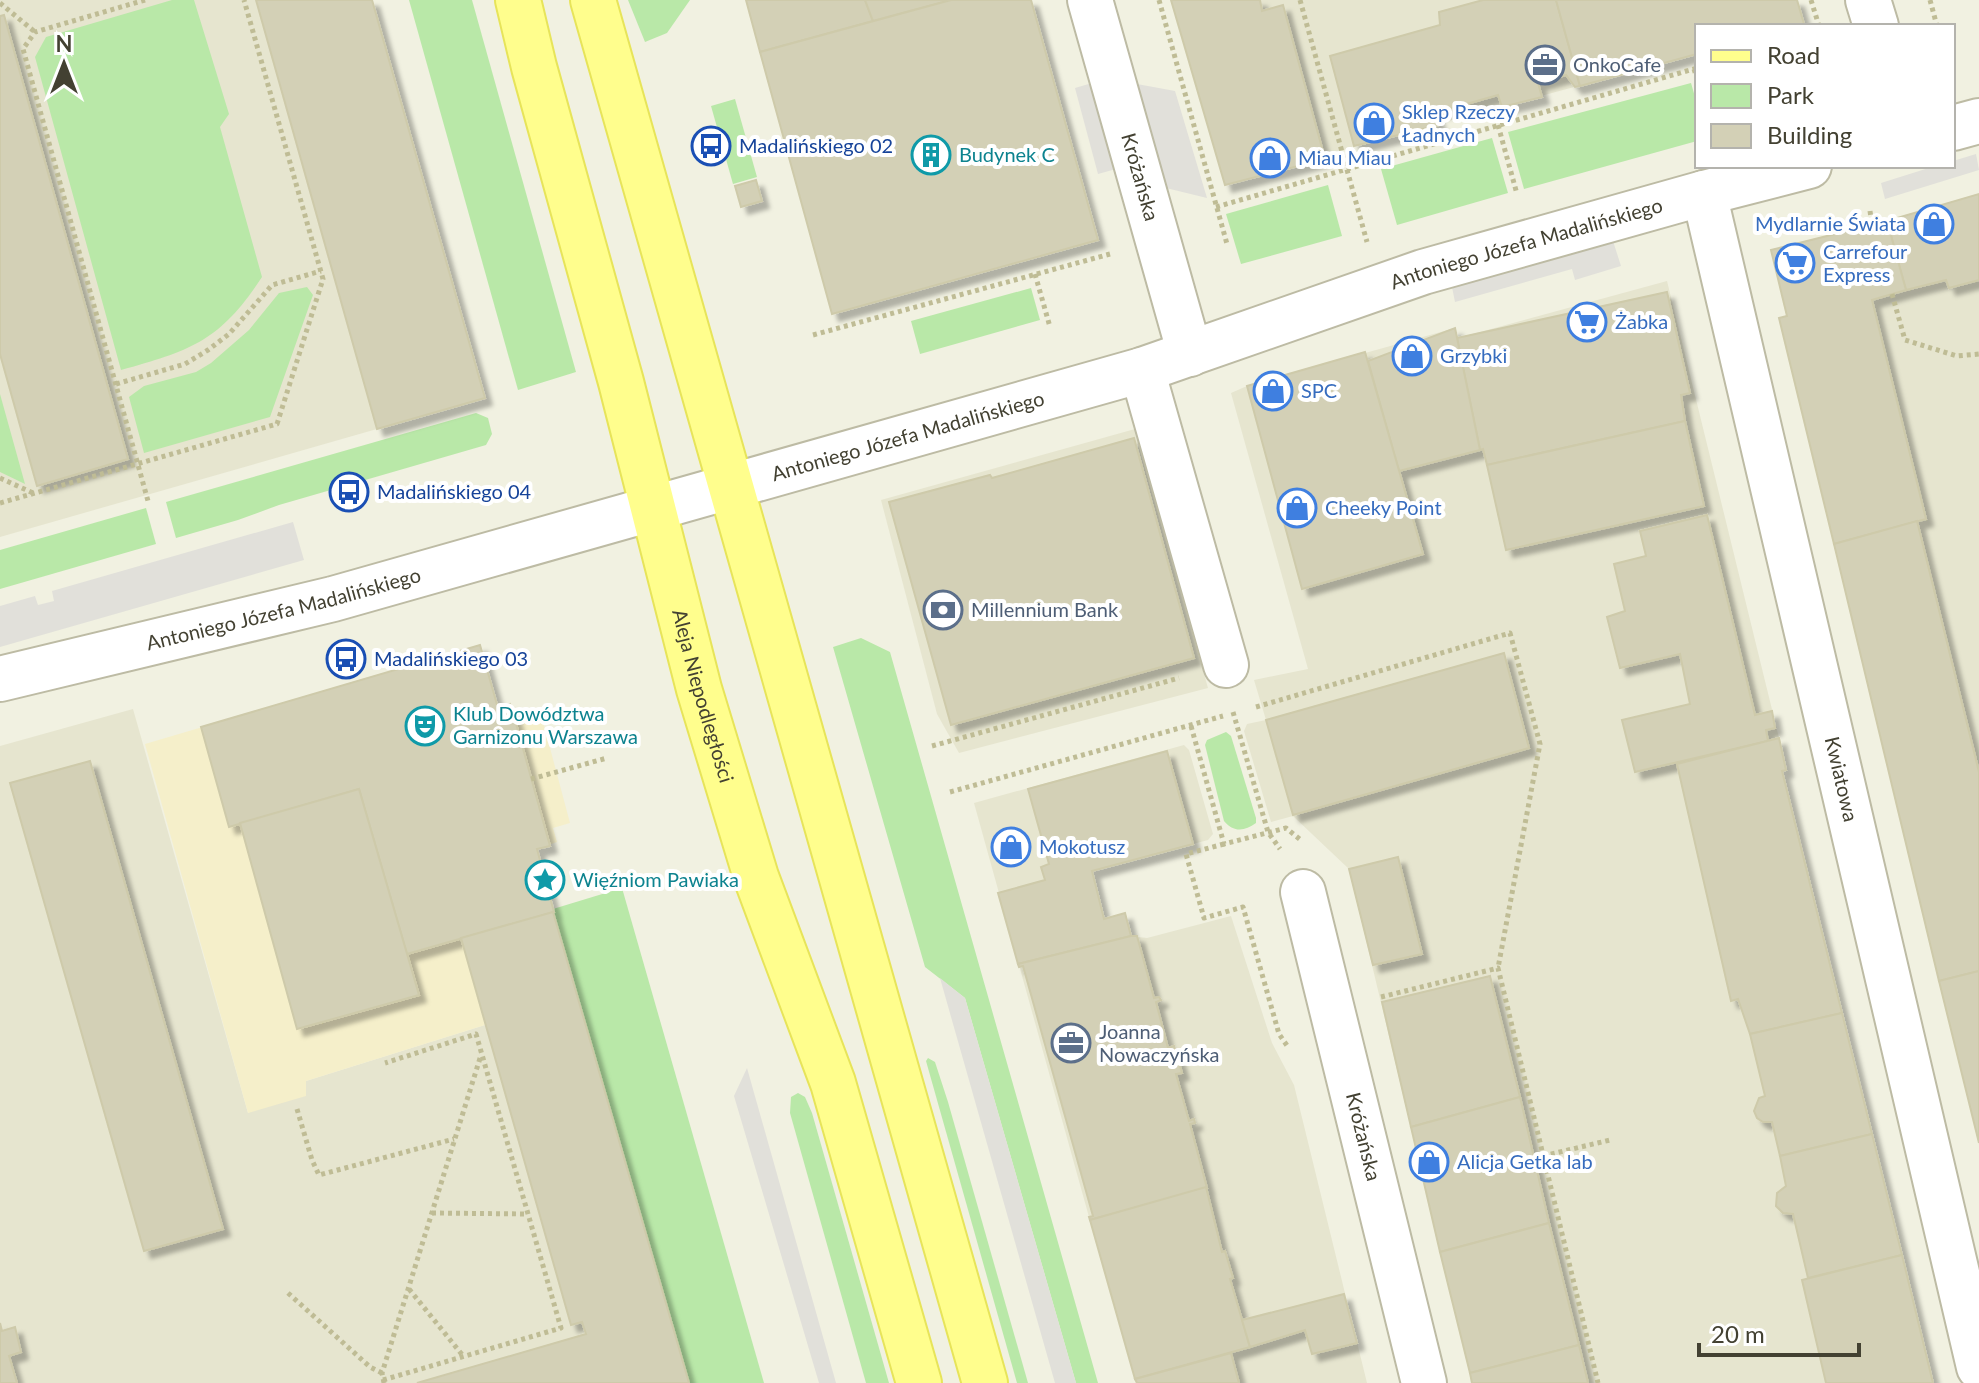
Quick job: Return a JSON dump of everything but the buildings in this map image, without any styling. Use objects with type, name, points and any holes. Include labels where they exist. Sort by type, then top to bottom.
[{"type":"main road","name":"Aleja Niepodległości","points":[[518,0],[708,718],[783,956],[833,1083],[919,1383]]},
{"type":"main road","points":[[593,0],[985,1383]]},
{"type":"street","name":"Króżańska","points":[[1090,0],[1190,354]]},
{"type":"street","points":[[1868,0],[1875,24]]},
{"type":"street","points":[[1955,127],[1979,121]]},
{"type":"street","name":"Antoniego Józefa Madalińskiego","points":[[0,679],[333,599],[1142,370],[1423,272],[1801,168]]},
{"type":"street","name":"Kwiatowa","points":[[1704,193],[1979,1367]]},
{"type":"street","points":[[1142,370],[1226,665]]},
{"type":"street","name":"Króżańska","points":[[1303,892],[1424,1383]]},
{"type":"path","points":[[145,0],[35,32],[23,49],[148,501]]},
{"type":"path","points":[[0,503],[277,424],[323,279],[244,0]]},
{"type":"path","points":[[1159,0],[1227,244]]},
{"type":"path","points":[[1300,0],[1367,242]]},
{"type":"path","points":[[1811,0],[1818,24]]},
{"type":"path","points":[[1930,0],[1936,24]]},
{"type":"path","points":[[0,3],[35,32]]},
{"type":"path","points":[[1216,207],[1695,69]]},
{"type":"path","points":[[1498,125],[1518,200]]},
{"type":"path","points":[[1870,211],[1872,225]]},
{"type":"path","points":[[813,335],[1111,254]]},
{"type":"path","points":[[116,384],[185,364],[229,334],[272,285],[321,271]]},
{"type":"path","points":[[1035,274],[1050,327]]},
{"type":"path","points":[[1892,294],[1905,340],[1957,356],[1979,354]]},
{"type":"path","points":[[0,478],[34,493]]},
{"type":"path","points":[[950,792],[1510,633],[1540,744],[1498,968],[1598,1383]]},
{"type":"path","points":[[932,746],[1226,665]]},
{"type":"path","points":[[1234,713],[1268,832]]},
{"type":"path","points":[[531,779],[607,758]]},
{"type":"path","points":[[1224,844],[1186,854],[1204,918],[1243,907],[1279,1034],[1293,1055]]},
{"type":"path","points":[[1368,1000],[1498,968]]},
{"type":"path","points":[[383,1379],[561,1328],[476,1034],[385,1063]]},
{"type":"path","points":[[383,1379],[481,1054]]},
{"type":"path","points":[[297,1109],[319,1175],[455,1139]]},
{"type":"path","points":[[1543,1156],[1610,1140]]},
{"type":"path","points":[[432,1213],[528,1214]]},
{"type":"path","points":[[408,1288],[464,1357]]},
{"type":"path","points":[[288,1293],[383,1379]]},
{"type":"shaded area","points":[[0,0],[372,0],[485,398],[0,537]]},
{"type":"shaded area","points":[[1171,0],[1797,0],[1804,24],[1695,24],[1695,55],[1354,146],[1325,159],[1225,185]]},
{"type":"shaded area","points":[[1092,83],[1116,169],[1098,174],[1075,88]]},
{"type":"shaded area","points":[[1137,84],[1175,91],[1207,198],[1166,188]]},
{"type":"shaded area","points":[[1976,154],[1979,170],[1885,199],[1881,183],[1929,168],[1955,168],[1955,160]]},
{"type":"shaded area","points":[[1979,194],[1979,1143],[1779,318],[1787,315],[1771,250]]},
{"type":"shaded area","points":[[1613,241],[1621,266],[1575,280],[1572,269],[1455,302],[1452,287]]},
{"type":"shaded area","points":[[1667,281],[1779,738],[1786,770],[1783,772],[1933,1383],[1472,1383],[1349,869],[1293,816],[1271,822],[1244,731],[1247,724],[1266,720],[1254,680],[1308,669],[1231,393],[1455,328],[1458,338]]},
{"type":"shaded area","points":[[1135,429],[1208,688],[959,753],[937,714],[881,500]]},
{"type":"shaded area","points":[[293,522],[304,560],[0,647],[0,606],[35,596],[38,605],[54,601],[52,591]]},
{"type":"shaded area","points":[[480,645],[498,708],[510,704],[512,709],[518,707],[522,723],[542,718],[570,823],[553,828],[557,842],[537,849],[461,938],[485,1025],[306,1081],[306,1096],[248,1113],[145,744]]},
{"type":"shaded area","points":[[133,709],[248,1113],[306,1081],[485,1025],[461,938],[553,912],[689,1383],[0,1383],[0,746]]},
{"type":"shaded area","points":[[1184,745],[1189,750],[1213,834],[1208,840],[1092,871],[1104,919],[1125,913],[1131,936],[1147,938],[1231,916],[1272,1043],[1294,1085],[1367,1383],[1137,1383],[1089,1217],[974,803]]},
{"type":"shaded area","points":[[940,978],[965,998],[1076,1383],[1055,1383]]},
{"type":"shaded area","points":[[747,1068],[836,1383],[819,1383],[734,1096]]},
{"type":"green space","points":[[172,0],[194,0],[229,114],[220,127],[262,277],[232,316],[202,340],[186,349],[121,370],[35,57],[46,37]]},
{"type":"green space","points":[[409,0],[472,0],[576,372],[518,390]]},
{"type":"green space","points":[[628,0],[690,0],[667,33],[645,42]]},
{"type":"green space","points":[[1691,83],[1695,97],[1695,142],[1524,189],[1508,132]]},
{"type":"green space","points":[[735,99],[757,177],[733,184],[711,106]]},
{"type":"green space","points":[[1492,138],[1508,193],[1397,225],[1381,169]]},
{"type":"green space","points":[[1328,185],[1342,236],[1241,264],[1226,214]]},
{"type":"green space","points":[[307,287],[313,295],[270,417],[144,453],[129,397],[144,386],[196,372],[211,363],[249,330],[279,293]]},
{"type":"green space","points":[[1031,288],[1040,320],[920,354],[911,321]]},
{"type":"green space","points":[[0,394],[25,484],[0,472]]},
{"type":"green space","points":[[476,413],[488,418],[492,434],[486,445],[176,538],[166,502]]},
{"type":"green space","points":[[146,508],[156,544],[0,589],[0,550]]},
{"type":"green space","points":[[861,638],[890,652],[1098,1383],[1076,1383],[965,998],[925,967],[833,647]]},
{"type":"green space","points":[[1226,732],[1231,736],[1256,818],[1256,823],[1243,829],[1235,829],[1224,821],[1205,745],[1207,740]]},
{"type":"green space","points":[[622,888],[764,1383],[689,1383],[553,912],[553,909]]},
{"type":"green space","points":[[928,1058],[935,1062],[948,1102],[1028,1383],[1017,1383],[926,1061]]},
{"type":"green space","points":[[798,1093],[805,1097],[812,1113],[889,1383],[866,1383],[790,1113],[791,1097]]},
{"type":"place","name":"OnkoCafe","points":[[1545,65]]},
{"type":"place","name":"Sklep Rzeczy Ładnych","points":[[1374,123]]},
{"type":"place","name":"Madalińskiego 02","points":[[711,146]]},
{"type":"place","name":"Budynek C","points":[[931,155]]},
{"type":"place","name":"Miau Miau","points":[[1270,158]]},
{"type":"place","name":"Mydlarnie Świata","points":[[1934,224]]},
{"type":"place","name":"Carrefour Express","points":[[1795,263]]},
{"type":"place","name":"Żabka","points":[[1587,322]]},
{"type":"place","name":"Grzybki","points":[[1412,356]]},
{"type":"place","name":"SPC","points":[[1273,391]]},
{"type":"place","name":"Madalińskiego 04","points":[[349,492]]},
{"type":"place","name":"Cheeky Point","points":[[1297,508]]},
{"type":"place","name":"Millennium Bank","points":[[943,610]]},
{"type":"place","name":"Madalińskiego 03","points":[[346,659]]},
{"type":"place","name":"Klub Dowództwa Garnizonu Warszawa","points":[[425,726]]},
{"type":"place","name":"Mokotusz","points":[[1011,847]]},
{"type":"place","name":"Więźniom Pawiaka","points":[[545,880]]},
{"type":"place","name":"Joanna Nowaczyńska","points":[[1071,1043]]},
{"type":"place","name":"Alicja Getka lab","points":[[1429,1162]]}]
